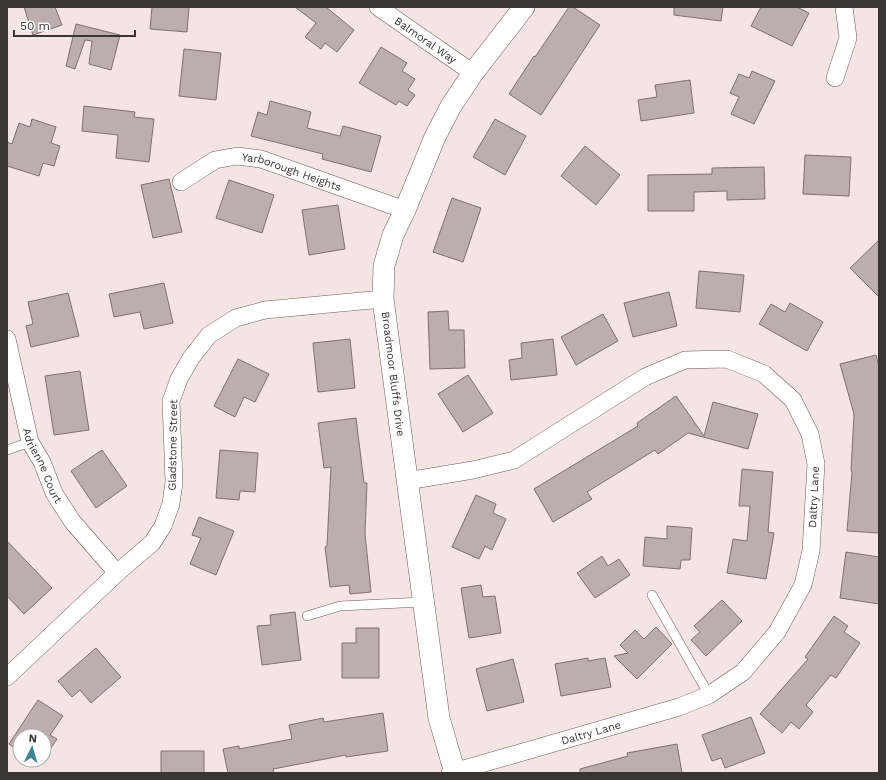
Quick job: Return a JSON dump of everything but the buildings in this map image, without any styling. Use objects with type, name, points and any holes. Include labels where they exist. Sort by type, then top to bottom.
[{"type":"street","name":"Balmoral Way","points":[[378,7],[473,74]]},
{"type":"street","name":"Broadmoor Bluffs Drive","points":[[453,773],[439,718],[423,602],[383,299],[384,266],[393,235],[435,137],[451,106],[473,74],[524,7]]},
{"type":"street","points":[[835,78],[848,38],[844,7]]},
{"type":"street","name":"Yarborough Heights","points":[[181,182],[215,160],[237,156],[262,159],[405,210]]},
{"type":"street","name":"Gladstone Street","points":[[7,677],[117,573],[152,543],[163,526],[171,504],[174,482],[171,401],[179,379],[191,358],[209,335],[236,318],[265,310],[383,299]]},
{"type":"street","name":"Adrienne Court","points":[[7,339],[30,442],[42,462],[54,493],[72,521],[117,573]]},
{"type":"street","name":"Daltry Lane","points":[[407,480],[473,470],[514,460],[645,377],[684,360],[727,360],[764,374],[793,400],[810,434],[816,464],[810,551],[803,585],[777,632],[743,672],[709,695],[679,707],[453,773]]},
{"type":"lane","points":[[7,450],[30,442]]},
{"type":"lane","points":[[652,595],[709,695]]},
{"type":"lane","points":[[307,616],[340,606],[423,602]]}]
